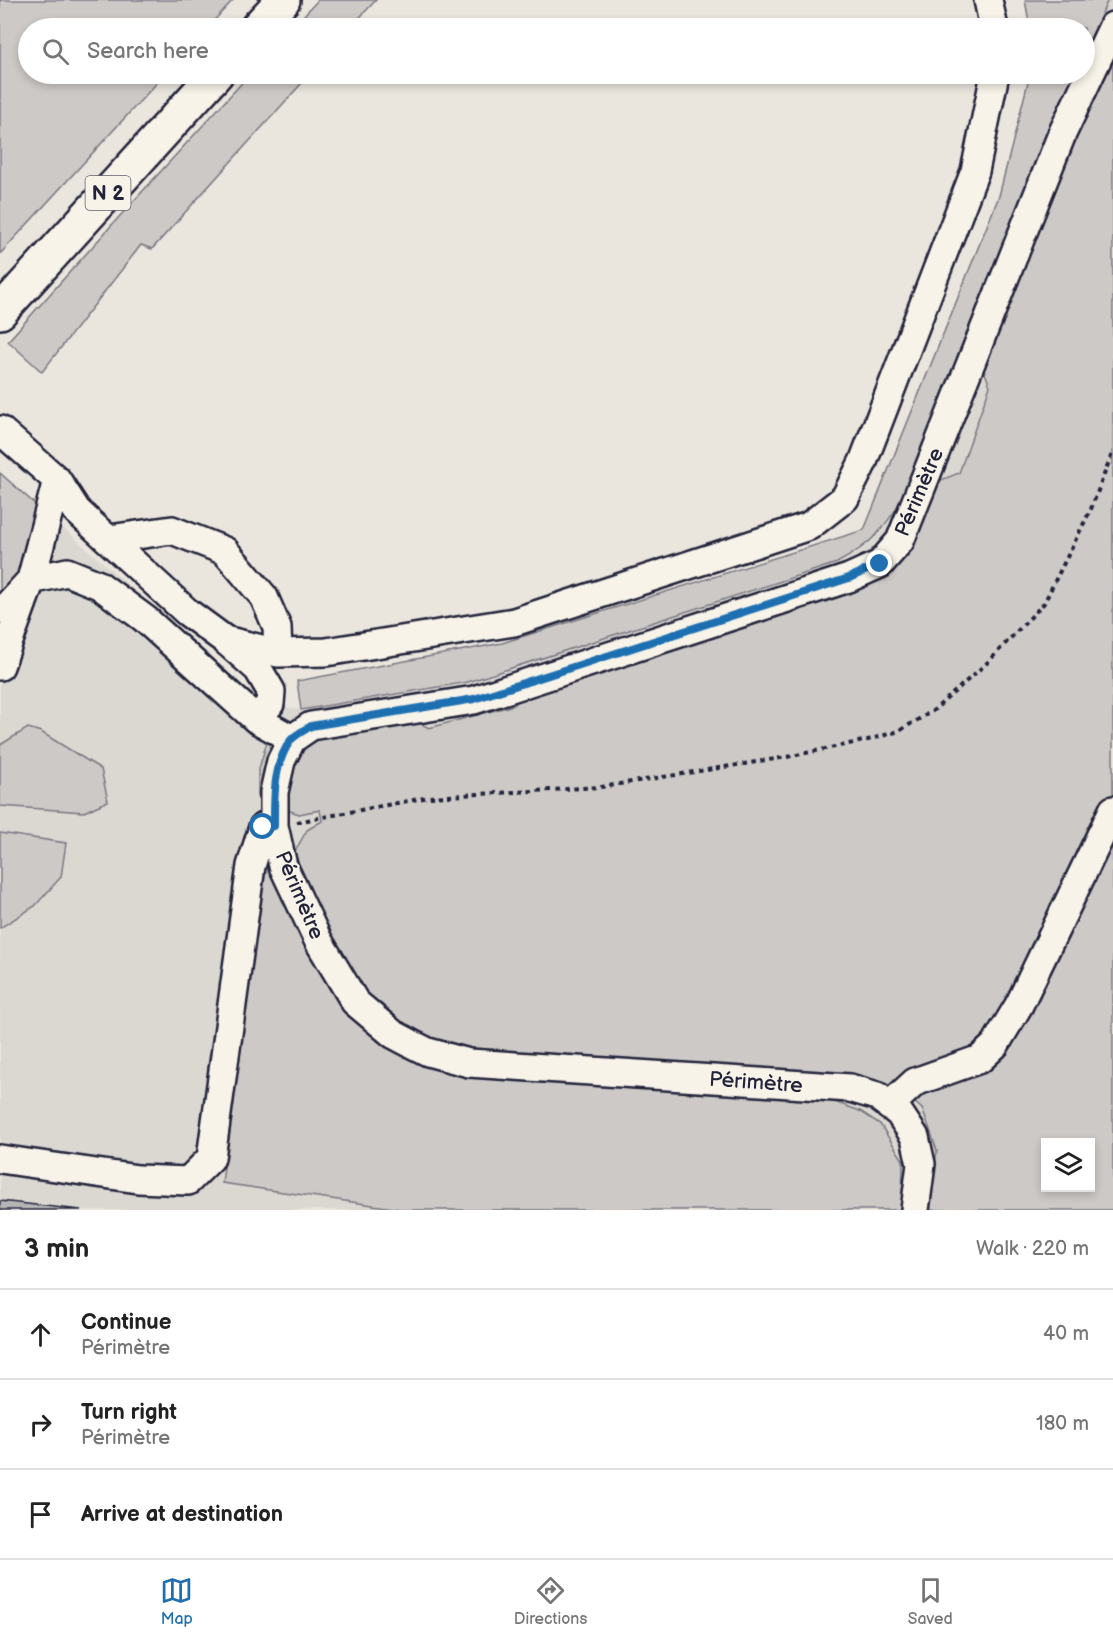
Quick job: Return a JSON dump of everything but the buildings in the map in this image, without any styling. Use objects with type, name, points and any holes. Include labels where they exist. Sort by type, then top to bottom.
[{"type":"main road","points":[[266,18],[283,0]]},
{"type":"main road","name":"N 2","points":[[0,312],[207,84]]},
{"type":"lane","points":[[988,0],[992,18]]},
{"type":"lane","name":"Périmètre","points":[[1095,64],[1113,26]]},
{"type":"lane","points":[[225,640],[278,653],[326,652],[514,622],[809,526],[845,498],[863,462],[975,171],[993,84]]},
{"type":"lane","name":"Périmètre","points":[[915,1210],[921,1164],[915,1137],[899,1113],[877,1096],[850,1088],[469,1063],[428,1052],[393,1034],[354,1002],[318,940],[283,866],[274,826],[274,792],[281,761],[292,739],[311,726],[474,699],[849,578],[880,564],[900,541],[1062,134],[1086,84]]},
{"type":"lane","points":[[0,430],[57,480],[77,511],[187,612],[225,640],[258,669],[271,691],[270,704],[256,719]]},
{"type":"lane","points":[[0,666],[31,580],[57,480]]},
{"type":"lane","points":[[109,539],[172,530],[225,551],[264,597],[277,627],[278,653]]},
{"type":"lane","points":[[0,609],[7,606],[31,580],[67,572],[99,585],[145,619],[256,719],[292,739]]},
{"type":"lane","points":[[889,1106],[915,1082],[980,1059],[995,1045],[1019,1005],[1113,810]]},
{"type":"lane","points":[[0,1159],[138,1179],[188,1181],[211,1158],[251,866],[263,827],[274,826]]},
{"type":"path","points":[[274,826],[429,796],[600,787],[787,757],[899,731],[934,710],[988,663],[1044,603],[1091,509],[1113,451]]},
{"type":"shaded area","points":[[0,0],[233,0],[216,18],[18,18],[18,84],[156,84],[0,254]]},
{"type":"shaded area","points":[[318,0],[376,0],[359,18],[301,18]]},
{"type":"shaded area","points":[[1025,0],[1108,0],[1095,28],[1095,18],[1028,18]]},
{"type":"shaded area","points":[[1108,0],[1113,0],[1113,1210],[0,1210],[0,473],[256,696],[264,702],[301,710],[469,682],[837,563],[858,552],[884,528],[904,497],[1047,132],[1069,84],[1095,84],[1095,28]]},
{"type":"shaded area","points":[[1113,55],[1113,1210],[927,1210],[937,1151],[930,1130],[922,1109],[911,1099],[881,1081],[474,1053],[427,1044],[394,1025],[349,975],[294,853],[307,830],[322,821],[320,810],[299,814],[287,810],[292,768],[298,756],[308,745],[332,733],[410,718],[429,728],[514,705],[528,690],[859,587],[936,482],[959,473],[990,386],[983,368],[1088,104]]},
{"type":"shaded area","points":[[241,84],[301,84],[152,249],[141,245],[42,372],[8,341]]},
{"type":"shaded area","points":[[1027,84],[1069,84],[1047,132],[904,497],[890,519],[859,549],[837,563],[468,682],[301,710],[297,681],[502,643],[864,530],[999,196]]},
{"type":"shaded area","points":[[0,473],[36,505],[18,573],[0,622]]},
{"type":"shaded area","points":[[28,728],[41,732],[101,769],[108,801],[84,812],[0,806],[0,745]]},
{"type":"shaded area","points":[[269,735],[275,742],[258,799],[258,772]]},
{"type":"shaded area","points":[[0,833],[66,843],[61,877],[35,906],[0,928]]},
{"type":"shaded area","points":[[264,865],[273,871],[413,1058],[446,1071],[829,1100],[860,1111],[880,1124],[903,1160],[902,1210],[407,1210],[222,1183]]},
{"type":"route","points":[[263,827],[274,826],[274,792],[281,761],[292,739],[311,726],[474,699],[849,578],[880,564]]}]
